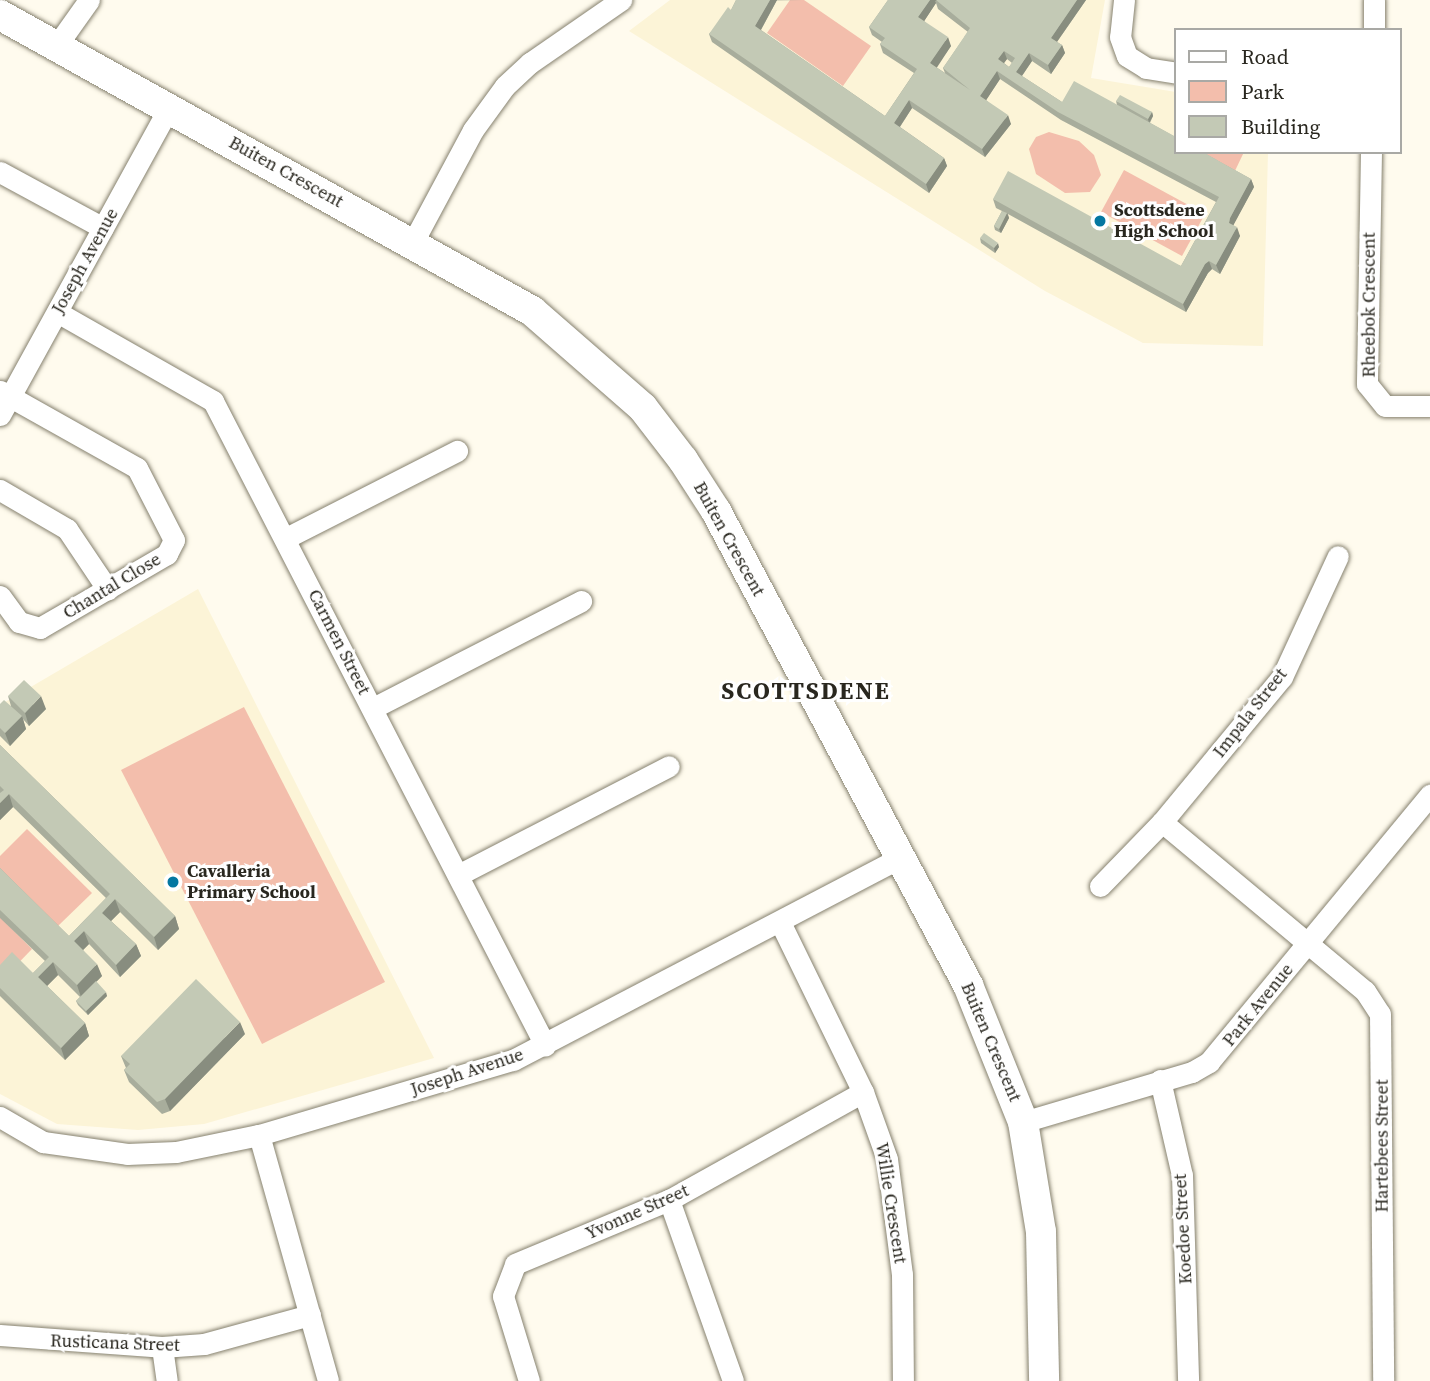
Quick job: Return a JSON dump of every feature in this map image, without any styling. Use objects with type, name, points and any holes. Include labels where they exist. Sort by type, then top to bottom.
[{"type":"street","points":[[57,45],[89,0]]},
{"type":"street","points":[[413,242],[473,130],[505,86],[530,63],[621,0]]},
{"type":"street","points":[[1125,0],[1120,37],[1127,55],[1146,68],[1174,73]]},
{"type":"street","points":[[1374,0],[1374,28]]},
{"type":"street","name":"Buiten Crescent","points":[[0,15],[413,242],[532,311],[643,408],[716,511],[968,985],[1023,1122],[1041,1232],[1044,1381]]},
{"type":"street","name":"Joseph Avenue","points":[[3,401],[57,312],[170,107]]},
{"type":"street","name":"Rheebok Crescent","points":[[1371,154],[1367,384],[1385,406],[1430,406]]},
{"type":"street","points":[[0,173],[103,228]]},
{"type":"street","name":"Carmen Street","points":[[57,312],[206,394],[286,538],[545,1045]]},
{"type":"street","name":"Chantal Close","points":[[0,596],[19,622],[31,629],[108,590],[167,554],[174,534],[136,468],[3,401]]},
{"type":"street","points":[[286,538],[457,451]]},
{"type":"street","points":[[0,490],[67,529],[108,590]]},
{"type":"street","name":"Impala Street","points":[[1100,886],[1162,822],[1282,677],[1338,556]]},
{"type":"street","points":[[373,708],[581,601]]},
{"type":"street","points":[[458,875],[669,766]]},
{"type":"street","name":"Park Avenue","points":[[1023,1122],[1192,1072],[1209,1062],[1430,795]]},
{"type":"street","points":[[1162,822],[1308,943]]},
{"type":"street","name":"Joseph Avenue","points":[[0,1117],[43,1142],[127,1154],[176,1152],[259,1135],[513,1060],[901,857]]},
{"type":"street","name":"Willie Crescent","points":[[780,922],[863,1092],[887,1159],[902,1274],[903,1381]]},
{"type":"street","name":"Hartebees Street","points":[[1308,943],[1365,991],[1380,1014],[1383,1381]]},
{"type":"street","name":"Koedoe Street","points":[[1160,1080],[1182,1175],[1188,1381]]},
{"type":"street","name":"Yvonne Street","points":[[529,1381],[503,1296],[515,1264],[669,1200],[863,1092]]},
{"type":"street","points":[[259,1135],[328,1381]]},
{"type":"street","points":[[669,1200],[733,1381]]},
{"type":"street","name":"Rusticana Street","points":[[0,1335],[162,1347],[230,1340],[310,1315]]},
{"type":"street","points":[[162,1347],[167,1381]]},
{"type":"shaded area","name":"Scottsdene High School","points":[[670,0],[1105,0],[1091,78],[1174,92],[1174,154],[1268,154],[1263,346],[1143,343],[1045,291],[629,31]]},
{"type":"shaded area","name":"Cavalleria Primary School","points":[[198,589],[434,1058],[204,1124],[138,1130],[57,1124],[0,1094],[0,705]]},
{"type":"green space","points":[[790,0],[804,0],[871,46],[843,86],[767,33]]},
{"type":"green space","points":[[1049,132],[1079,141],[1094,155],[1101,175],[1090,192],[1065,193],[1036,174],[1029,149],[1036,137]]},
{"type":"green space","points":[[1207,154],[1243,154],[1233,175],[1204,159]]},
{"type":"green space","points":[[1124,170],[1205,214],[1182,256],[1101,212]]},
{"type":"green space","points":[[244,707],[385,982],[262,1044],[121,770]]},
{"type":"green space","points":[[27,829],[92,893],[58,926],[0,869],[0,856]]},
{"type":"green space","points":[[0,917],[32,949],[0,982]]},
{"type":"building","points":[[736,0],[770,0],[755,26],[885,116],[917,69],[880,44],[885,38],[869,27],[888,0],[930,0],[918,17],[948,37],[930,63],[970,90],[943,68],[970,28],[936,0],[1077,0],[1051,38],[1062,45],[1048,65],[1029,53],[1016,72],[1062,102],[1074,81],[1174,136],[1174,154],[1207,154],[1251,179],[1230,218],[1229,223],[1237,227],[1216,265],[1209,261],[1205,264],[1183,304],[993,199],[1008,171],[1181,266],[1219,197],[1058,112],[997,71],[980,96],[1008,115],[982,149],[909,100],[894,123],[944,158],[926,184],[709,34],[728,7],[731,10]],"holes":[[[1004,51],[1015,58],[1009,67],[998,59]]]},
{"type":"building","points":[[1120,95],[1152,112],[1148,119],[1116,101]]},
{"type":"building","points":[[1002,211],[1007,213],[999,229],[994,226]]},
{"type":"building","points":[[984,233],[998,243],[994,248],[980,238]]},
{"type":"building","points":[[24,680],[41,696],[25,713],[8,696]]},
{"type":"building","points":[[4,700],[22,716],[5,733],[0,728],[0,704]]},
{"type":"building","points":[[0,745],[175,916],[154,937],[115,899],[102,913],[136,944],[116,965],[84,931],[74,941],[97,964],[77,985],[53,962],[38,977],[85,1023],[61,1048],[0,988],[0,965],[12,952],[33,973],[49,957],[0,910],[0,868],[69,936],[110,894],[9,794],[0,803],[0,793],[4,790],[0,786]]},
{"type":"building","points":[[196,979],[240,1022],[165,1099],[157,1102],[124,1070],[130,1064],[121,1056]]},
{"type":"building","points":[[96,981],[106,992],[86,1011],[76,1001]]},
{"type":"place","name":"Scottsdene High School","points":[[1100,221]]},
{"type":"place","name":"Cavalleria Primary School","points":[[173,882]]},
{"type":"district","name":"SCOTTSDENE","points":[[806,691]]}]
